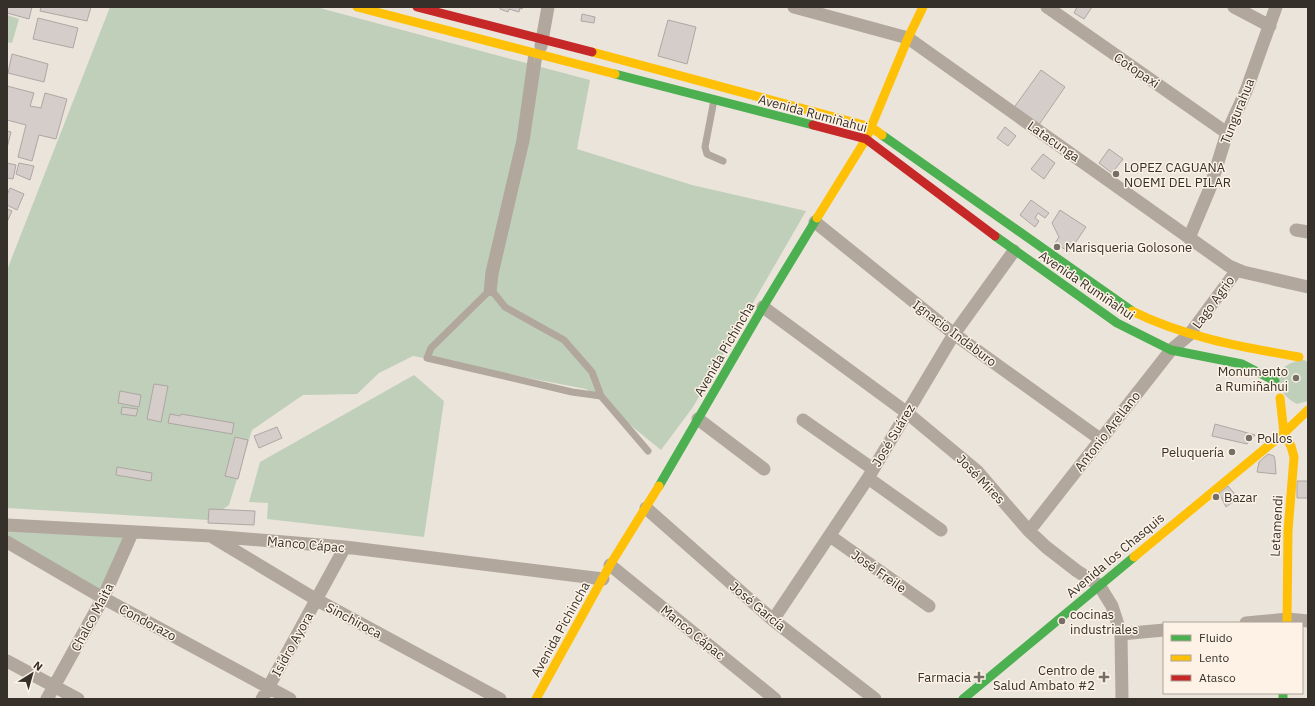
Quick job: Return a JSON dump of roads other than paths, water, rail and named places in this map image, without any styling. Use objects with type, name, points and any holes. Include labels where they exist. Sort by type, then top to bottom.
[{"type":"main road","name":"Avenida Rumiñahui","points":[[357,7],[866,139],[1014,251],[1117,324],[1171,350],[1242,364],[1275,378],[1280,398]]},
{"type":"main road","name":"Avenida Rumiñahui","points":[[417,7],[542,38],[871,127],[1125,308],[1148,321],[1214,342],[1303,358]]},
{"type":"main road","name":"Avenida Pichincha","points":[[536,699],[610,565],[646,508],[763,307],[866,139],[908,38],[923,7]]},
{"type":"main road","points":[[1285,362],[1303,358]]},
{"type":"main road","points":[[1280,398],[1293,406],[1308,407]]},
{"type":"main road","points":[[1280,398],[1284,433]]},
{"type":"main road","name":"Avenida los Chasquis","points":[[963,699],[1284,433],[1308,410]]},
{"type":"main road","name":"Letamendi","points":[[1284,433],[1291,446],[1294,457],[1288,531],[1287,621]]},
{"type":"street","points":[[535,54],[542,38],[548,7]]},
{"type":"street","name":"Latacunga","points":[[794,7],[821,11],[908,38],[1229,266],[1237,270],[1308,287]]},
{"type":"street","name":"Cotopaxi","points":[[1048,7],[1227,133]]},
{"type":"street","points":[[1234,7],[1270,26]]},
{"type":"street","name":"Tungurahua","points":[[1189,238],[1210,188],[1227,133],[1246,91],[1276,7]]},
{"type":"street","name":"Ignacio Indaburo","points":[[815,222],[954,334],[1100,439]]},
{"type":"street","name":"José Suárez","points":[[773,620],[830,536],[870,473],[954,334],[1014,251]]},
{"type":"street","name":"Lago Agrio","points":[[1189,335],[1237,270]]},
{"type":"street","name":"José Mires","points":[[763,307],[906,412],[977,471],[1029,531],[1059,558],[1099,585],[1112,606],[1121,634],[1122,699]]},
{"type":"street","name":"Antonio Arellano","points":[[1029,531],[1171,350],[1189,335]]},
{"type":"street","points":[[698,419],[764,469]]},
{"type":"street","points":[[803,420],[941,530]]},
{"type":"street","name":"José García","points":[[646,508],[773,620],[876,699]]},
{"type":"street","name":"Manco Cápac","points":[[7,525],[132,533],[211,536],[344,547],[603,579]]},
{"type":"street","name":"Chalco Maita","points":[[47,699],[103,598],[132,533]]},
{"type":"street","name":"Sinchiroca","points":[[211,536],[317,600],[500,699]]},
{"type":"street","name":"José Freile","points":[[830,536],[929,606]]},
{"type":"street","name":"Condorazo","points":[[7,542],[103,598],[290,699]]},
{"type":"street","name":"Isidro Ayora","points":[[262,699],[317,600],[344,547]]},
{"type":"street","name":"Manco Cápac","points":[[610,565],[775,699]]},
{"type":"street","points":[[1266,622],[1308,621]]},
{"type":"street","points":[[1121,634],[1163,630]]},
{"type":"street","points":[[7,661],[78,699]]},
{"type":"lane","points":[[535,54],[526,141],[490,292],[431,348],[428,358],[572,392],[601,396]]},
{"type":"lane","points":[[714,100],[705,147],[707,154],[723,161]]},
{"type":"lane","points":[[490,292],[505,308],[564,340],[592,372],[601,396],[648,451]]},
{"type":"place","name":"LOPEZ CAGUANA NOEMI DEL PILAR","points":[[1116,174]]},
{"type":"place","name":"Marisqueria Golosone","points":[[1057,247]]},
{"type":"place","name":"Monumento a Rumiñahui","points":[[1296,378]]},
{"type":"place","name":"Pollos","points":[[1249,438]]},
{"type":"place","name":"Peluquería","points":[[1232,452]]},
{"type":"place","name":"Bazar","points":[[1216,497]]},
{"type":"place","name":"cocinas industriales","points":[[1062,621]]},
{"type":"place","name":"Farmacia","points":[[979,677]]},
{"type":"place","name":"Centro de Salud Ambato #2","points":[[1104,677]]}]
